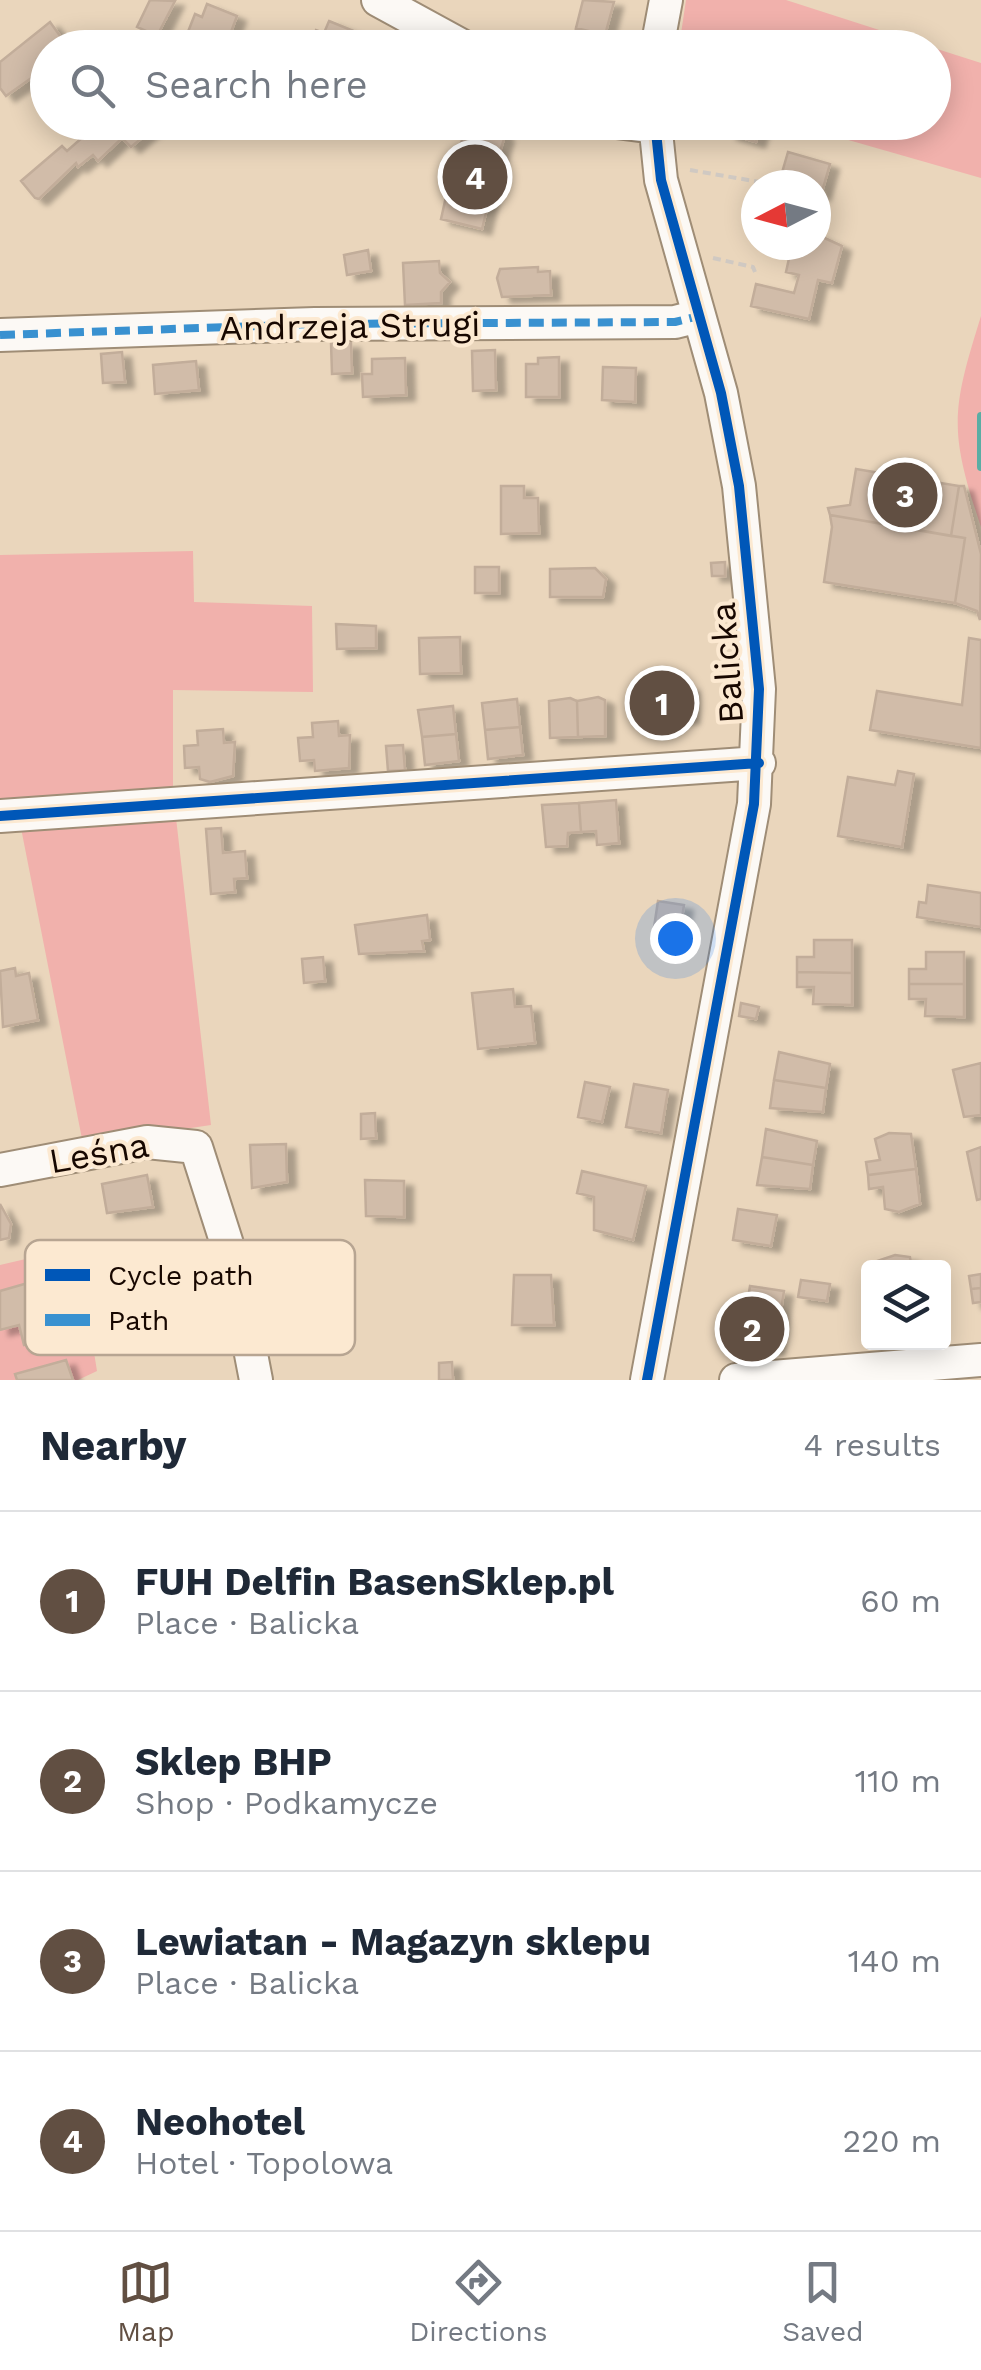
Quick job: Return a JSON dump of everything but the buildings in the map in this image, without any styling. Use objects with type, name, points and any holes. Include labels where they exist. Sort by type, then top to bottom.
[{"type":"street","points":[[378,0],[433,30]]},
{"type":"street","points":[[660,30],[666,0]]},
{"type":"street","name":"Balicka","points":[[647,1380],[741,882],[758,763],[759,690],[739,486],[727,415],[665,195],[657,140]]},
{"type":"street","name":"Andrzeja Strugi","points":[[0,335],[316,324],[675,322],[700,316]]},
{"type":"street","points":[[0,816],[758,763]]},
{"type":"street","name":"Leśna","points":[[0,1170],[147,1142],[196,1146],[226,1240]]},
{"type":"street","name":"Leśna","points":[[251,1355],[256,1380]]},
{"type":"street","points":[[736,1380],[981,1360]]},
{"type":"path","points":[[676,174],[698,168],[741,177]]},
{"type":"path","points":[[699,260],[710,257],[753,267],[756,272]]},
{"type":"shaded area","points":[[686,0],[786,0],[879,30],[682,30]]},
{"type":"shaded area","points":[[951,53],[981,63],[981,178],[848,140],[951,140]]},
{"type":"shaded area","points":[[981,316],[981,527],[963,467],[958,422],[964,376]]},
{"type":"shaded area","points":[[193,551],[194,602],[312,606],[313,692],[173,690],[173,797],[0,809],[0,555]]},
{"type":"shaded area","points":[[175,809],[211,1125],[83,1144],[21,828]]},
{"type":"shaded area","points":[[25,1259],[25,1355],[94,1355],[97,1371],[78,1380],[0,1380],[0,1265]]},
{"type":"waterway","points":[[981,416],[981,467]]},
{"type":"marked path","points":[[0,335],[315,324],[675,322],[699,316]]},
{"type":"cycle path","points":[[647,1380],[754,804],[759,689],[739,486],[721,393],[661,180],[657,140]]},
{"type":"cycle path","points":[[0,816],[759,763]]},
{"type":"place","name":"Neohotel","points":[[475,177]]},
{"type":"place","name":"Lewiatan - Magazyn sklepu","points":[[905,495]]},
{"type":"place","name":"FUH Delfin BasenSklep.pl","points":[[662,703]]},
{"type":"place","name":"Sklep BHP","points":[[752,1329]]}]
